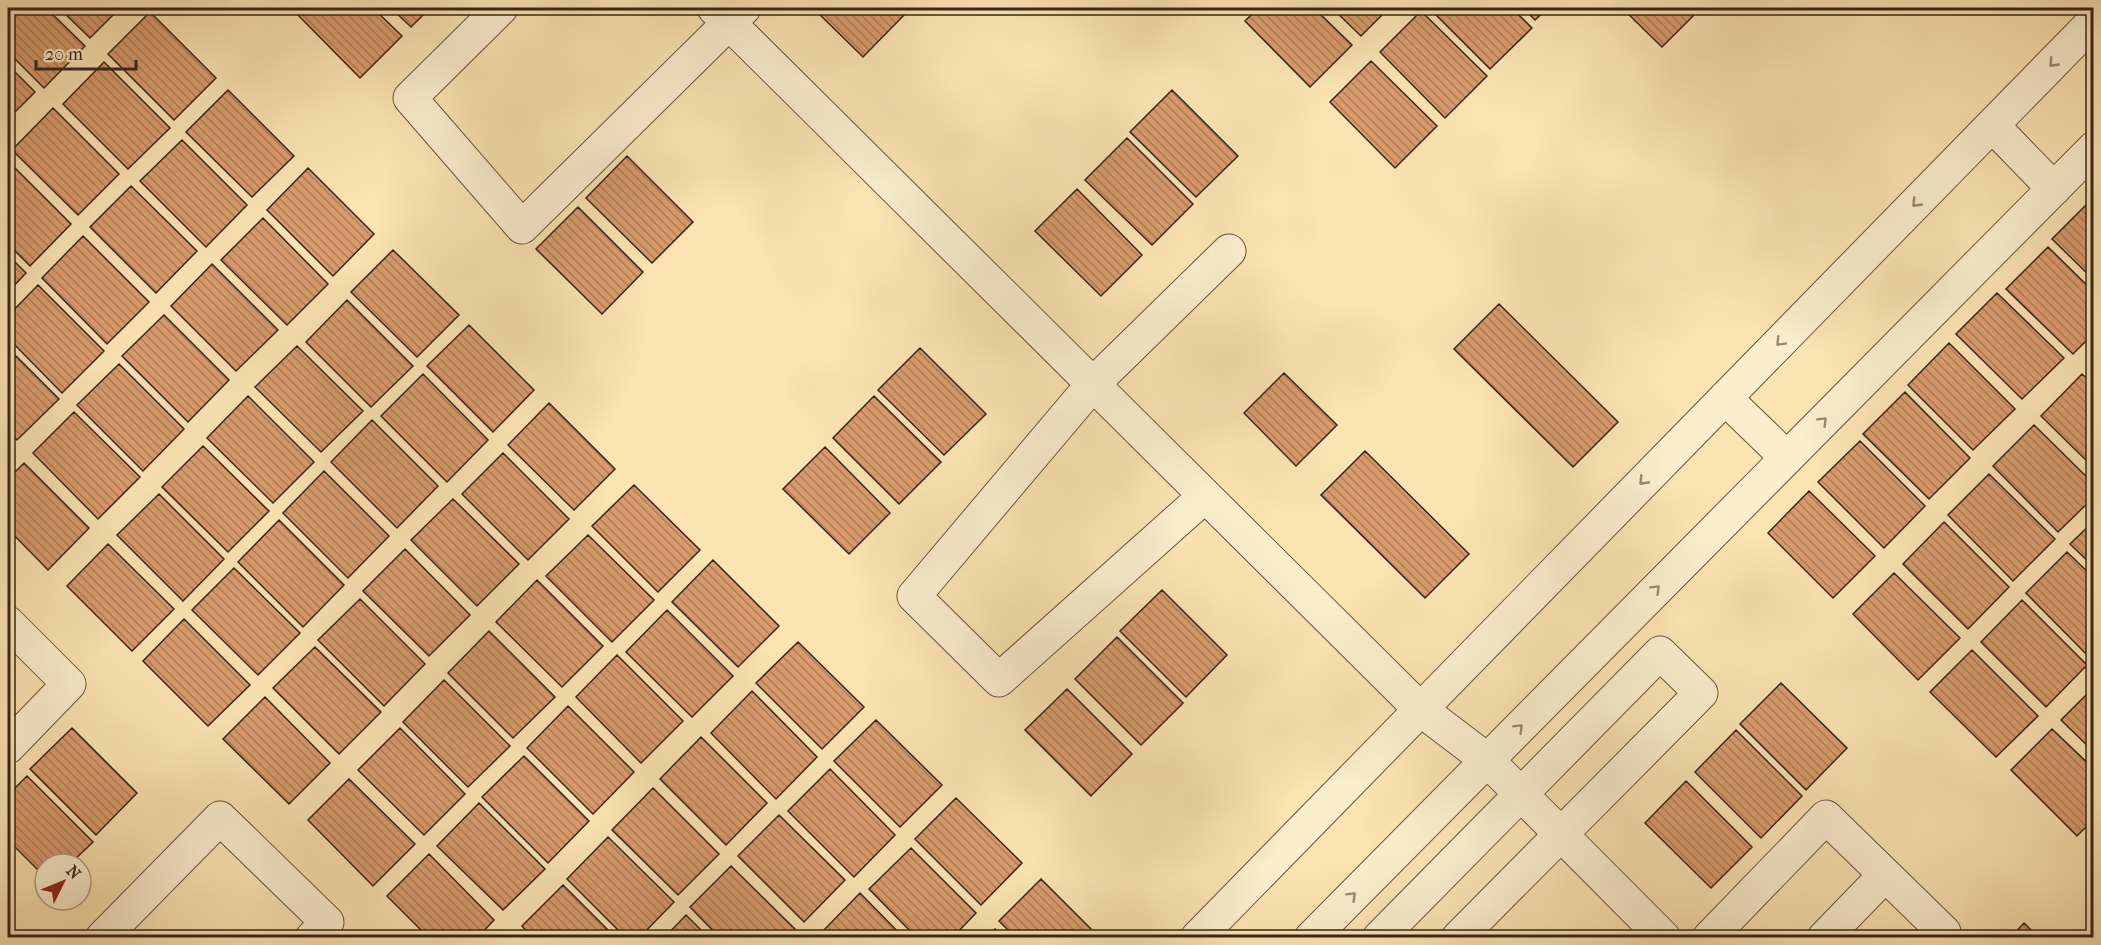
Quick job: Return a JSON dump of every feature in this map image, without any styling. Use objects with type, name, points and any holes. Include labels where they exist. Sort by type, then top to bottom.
[{"type":"street","points":[[501,8],[410,98],[522,227],[729,13],[1093,384],[1420,709],[1487,760],[1664,938]]},
{"type":"street","points":[[1197,938],[2094,21]]},
{"type":"street","points":[[1992,125],[2054,189]]},
{"type":"street","points":[[1311,938],[2094,148]]},
{"type":"street","points":[[1205,496],[999,680],[914,596],[1093,384],[1229,251]]},
{"type":"street","points":[[1725,398],[1787,458]]},
{"type":"street","points":[[8,623],[69,684],[8,747]]},
{"type":"street","points":[[1379,938],[1660,653],[1701,693],[1458,938]]},
{"type":"street","points":[[1709,938],[1826,817],[1944,932],[1939,938]]},
{"type":"street","points":[[102,938],[220,818],[327,922],[312,938]]},
{"type":"street","points":[[1824,938],[1885,875]]},
{"type":"building","points":[[8,8],[46,8],[85,46],[44,88],[8,52]]},
{"type":"building","points":[[59,8],[120,8],[90,38]]},
{"type":"building","points":[[299,8],[373,8],[402,36],[360,78],[295,12]]},
{"type":"building","points":[[391,8],[430,8],[411,27]]},
{"type":"building","points":[[813,8],[896,8],[904,15],[863,57]]},
{"type":"building","points":[[1258,8],[1314,8],[1352,45],[1310,87],[1245,21]]},
{"type":"building","points":[[1332,8],[1389,8],[1361,36]]},
{"type":"building","points":[[1429,8],[1512,8],[1532,28],[1490,69]]},
{"type":"building","points":[[1523,8],[1548,8],[1535,20]]},
{"type":"building","points":[[1622,8],[1701,8],[1662,47]]},
{"type":"building","points":[[1421,11],[1487,76],[1445,118],[1380,52]]},
{"type":"building","points":[[150,12],[216,78],[174,120],[108,54]]},
{"type":"building","points":[[1371,61],[1437,126],[1395,168],[1330,102]]},
{"type":"building","points":[[104,62],[170,128],[128,169],[63,104]]},
{"type":"building","points":[[8,65],[35,92],[8,119]]},
{"type":"building","points":[[228,90],[294,156],[252,197],[186,132]]},
{"type":"building","points":[[1172,90],[1238,156],[1196,197],[1130,132]]},
{"type":"building","points":[[53,108],[119,174],[78,215],[12,150]]},
{"type":"building","points":[[1127,138],[1193,204],[1152,245],[1085,180]]},
{"type":"building","points":[[182,140],[247,205],[206,247],[140,181]]},
{"type":"building","points":[[627,156],[693,222],[652,263],[586,198]]},
{"type":"building","points":[[8,161],[71,224],[30,266],[8,244]]},
{"type":"building","points":[[308,168],[374,234],[333,276],[267,210]]},
{"type":"building","points":[[131,186],[197,251],[156,293],[90,227]]},
{"type":"building","points":[[1077,189],[1142,255],[1101,296],[1035,231]]},
{"type":"building","points":[[2094,197],[2094,280],[2052,239]]},
{"type":"building","points":[[578,207],[643,272],[602,314],[536,249]]},
{"type":"building","points":[[263,218],[328,284],[287,325],[221,260]]},
{"type":"building","points":[[83,236],[149,302],[107,344],[42,278]]},
{"type":"building","points":[[2048,247],[2094,292],[2094,333],[2073,354],[2006,289]]},
{"type":"building","points":[[393,250],[459,315],[417,357],[351,292]]},
{"type":"building","points":[[8,255],[26,273],[8,292]]},
{"type":"building","points":[[212,264],[278,330],[236,371],[171,306]]},
{"type":"building","points":[[38,285],[104,351],[62,393],[8,338],[8,316]]},
{"type":"building","points":[[1997,293],[2064,358],[2022,399],[1956,334]]},
{"type":"building","points":[[347,300],[413,366],[371,407],[306,342]]},
{"type":"building","points":[[1499,304],[1618,422],[1573,467],[1454,349]]},
{"type":"building","points":[[164,315],[229,380],[188,422],[122,356]]},
{"type":"building","points":[[469,325],[534,390],[493,432],[427,366]]},
{"type":"building","points":[[1949,343],[2015,409],[1973,450],[1908,385]]},
{"type":"building","points":[[297,346],[363,411],[321,452],[255,387]]},
{"type":"building","points":[[8,348],[59,399],[17,440],[8,430]]},
{"type":"building","points":[[920,348],[986,414],[944,455],[878,390]]},
{"type":"building","points":[[119,364],[184,429],[143,471],[77,405]]},
{"type":"building","points":[[1284,373],[1337,425],[1296,466],[1244,413]]},
{"type":"building","points":[[423,374],[488,440],[447,482],[381,416]]},
{"type":"building","points":[[2082,374],[2094,385],[2094,468],[2041,416]]},
{"type":"building","points":[[1905,392],[1970,458],[1929,499],[1863,434]]},
{"type":"building","points":[[248,396],[314,462],[273,503],[207,438]]},
{"type":"building","points":[[874,396],[941,462],[899,504],[833,438]]},
{"type":"building","points":[[549,403],[615,469],[574,510],[508,445]]},
{"type":"building","points":[[74,412],[140,477],[98,519],[33,453]]},
{"type":"building","points":[[372,420],[438,486],[397,528],[331,462]]},
{"type":"building","points":[[2034,425],[2094,484],[2094,497],[2058,532],[1993,466]]},
{"type":"building","points":[[1860,441],[1925,506],[1884,548],[1818,482]]},
{"type":"building","points":[[203,446],[269,511],[228,552],[162,487]]},
{"type":"building","points":[[825,447],[890,513],[849,554],[783,489]]},
{"type":"building","points":[[1365,451],[1469,554],[1425,598],[1321,495]]},
{"type":"building","points":[[503,453],[569,519],[528,560],[462,494]]},
{"type":"building","points":[[24,463],[89,528],[48,570],[8,529],[8,479]]},
{"type":"building","points":[[324,471],[389,536],[348,578],[283,513]]},
{"type":"building","points":[[1989,474],[2055,539],[2013,581],[1948,515]]},
{"type":"building","points":[[634,485],[700,550],[658,592],[592,526]]},
{"type":"building","points":[[1809,491],[1875,556],[1833,598],[1768,533]]},
{"type":"building","points":[[159,494],[224,559],[183,601],[117,535]]},
{"type":"building","points":[[453,499],[519,564],[477,606],[411,540]]},
{"type":"building","points":[[279,520],[344,585],[303,627],[238,562]]},
{"type":"building","points":[[2094,521],[2094,567],[2070,544]]},
{"type":"building","points":[[1944,522],[2009,587],[1968,629],[1903,564]]},
{"type":"building","points":[[588,535],[654,600],[612,642],[546,576]]},
{"type":"building","points":[[108,544],[174,609],[132,651],[67,586]]},
{"type":"building","points":[[405,549],[470,615],[429,656],[363,591]]},
{"type":"building","points":[[2067,552],[2094,578],[2094,656],[2091,659],[2026,593]]},
{"type":"building","points":[[713,560],[779,626],[738,667],[672,602]]},
{"type":"building","points":[[234,568],[300,633],[258,675],[192,610]]},
{"type":"building","points":[[1894,573],[1960,638],[1918,680],[1853,614]]},
{"type":"building","points":[[537,580],[603,646],[562,687],[496,622]]},
{"type":"building","points":[[1162,590],[1227,655],[1186,697],[1120,631]]},
{"type":"building","points":[[360,599],[425,664],[384,706],[318,640]]},
{"type":"building","points":[[2022,600],[2087,665],[2046,707],[1981,642]]},
{"type":"building","points":[[667,610],[733,676],[692,717],[626,652]]},
{"type":"building","points":[[184,619],[250,685],[208,726],[143,661]]},
{"type":"building","points":[[489,631],[555,697],[513,738],[448,673]]},
{"type":"building","points":[[1117,637],[1183,703],[1141,745],[1075,679]]},
{"type":"building","points":[[798,642],[864,707],[822,749],[756,683]]},
{"type":"building","points":[[315,647],[381,712],[339,754],[273,688]]},
{"type":"building","points":[[1972,650],[2038,716],[1996,757],[1930,692]]},
{"type":"building","points":[[617,655],[683,721],[641,763],[576,697]]},
{"type":"building","points":[[444,680],[510,746],[468,787],[403,722]]},
{"type":"building","points":[[1781,683],[1847,748],[1806,790],[1740,724]]},
{"type":"building","points":[[2094,687],[2094,752],[2061,720]]},
{"type":"building","points":[[1067,689],[1132,754],[1091,796],[1025,730]]},
{"type":"building","points":[[752,691],[817,757],[776,799],[711,733]]},
{"type":"building","points":[[265,697],[330,763],[289,804],[223,739]]},
{"type":"building","points":[[568,706],[634,772],[593,814],[527,748]]},
{"type":"building","points":[[876,720],[942,785],[900,827],[834,761]]},
{"type":"building","points":[[72,728],[137,793],[96,835],[30,769]]},
{"type":"building","points":[[400,728],[465,794],[424,835],[358,770]]},
{"type":"building","points":[[2052,729],[2094,769],[2094,819],[2077,836],[2011,770]]},
{"type":"building","points":[[1736,730],[1802,796],[1761,838],[1695,772]]},
{"type":"building","points":[[701,737],[767,803],[726,845],[660,779]]},
{"type":"building","points":[[524,756],[589,821],[548,863],[482,797]]},
{"type":"building","points":[[830,769],[895,835],[854,877],[788,811]]},
{"type":"building","points":[[27,776],[93,842],[83,852],[33,852],[33,865],[8,840],[8,795]]},
{"type":"building","points":[[349,779],[415,844],[373,886],[308,820]]},
{"type":"building","points":[[1686,781],[1752,847],[1711,888],[1645,823]]},
{"type":"building","points":[[653,788],[719,854],[678,895],[612,830]]},
{"type":"building","points":[[956,798],[1022,863],[981,905],[915,839]]},
{"type":"building","points":[[479,803],[545,869],[503,910],[437,846]]},
{"type":"building","points":[[779,815],[845,880],[804,922],[738,856]]},
{"type":"building","points":[[608,837],[674,902],[639,938],[626,938],[567,879]]},
{"type":"building","points":[[911,848],[976,913],[952,938],[917,938],[869,889]]},
{"type":"building","points":[[429,854],[494,920],[477,938],[429,938],[387,896]]},
{"type":"building","points":[[731,866],[797,931],[790,938],[720,938],[690,907]]},
{"type":"building","points":[[1041,879],[1100,938],[1016,938],[999,921]]},
{"type":"building","points":[[563,885],[616,938],[533,938],[522,926]]},
{"type":"building","points":[[860,893],[904,938],[821,938],[819,935]]},
{"type":"building","points":[[686,915],[709,938],[664,938]]},
{"type":"building","points":[[2024,923],[2039,938],[2010,938]]},
{"type":"building","points":[[995,929],[1003,938],[987,938]]}]
